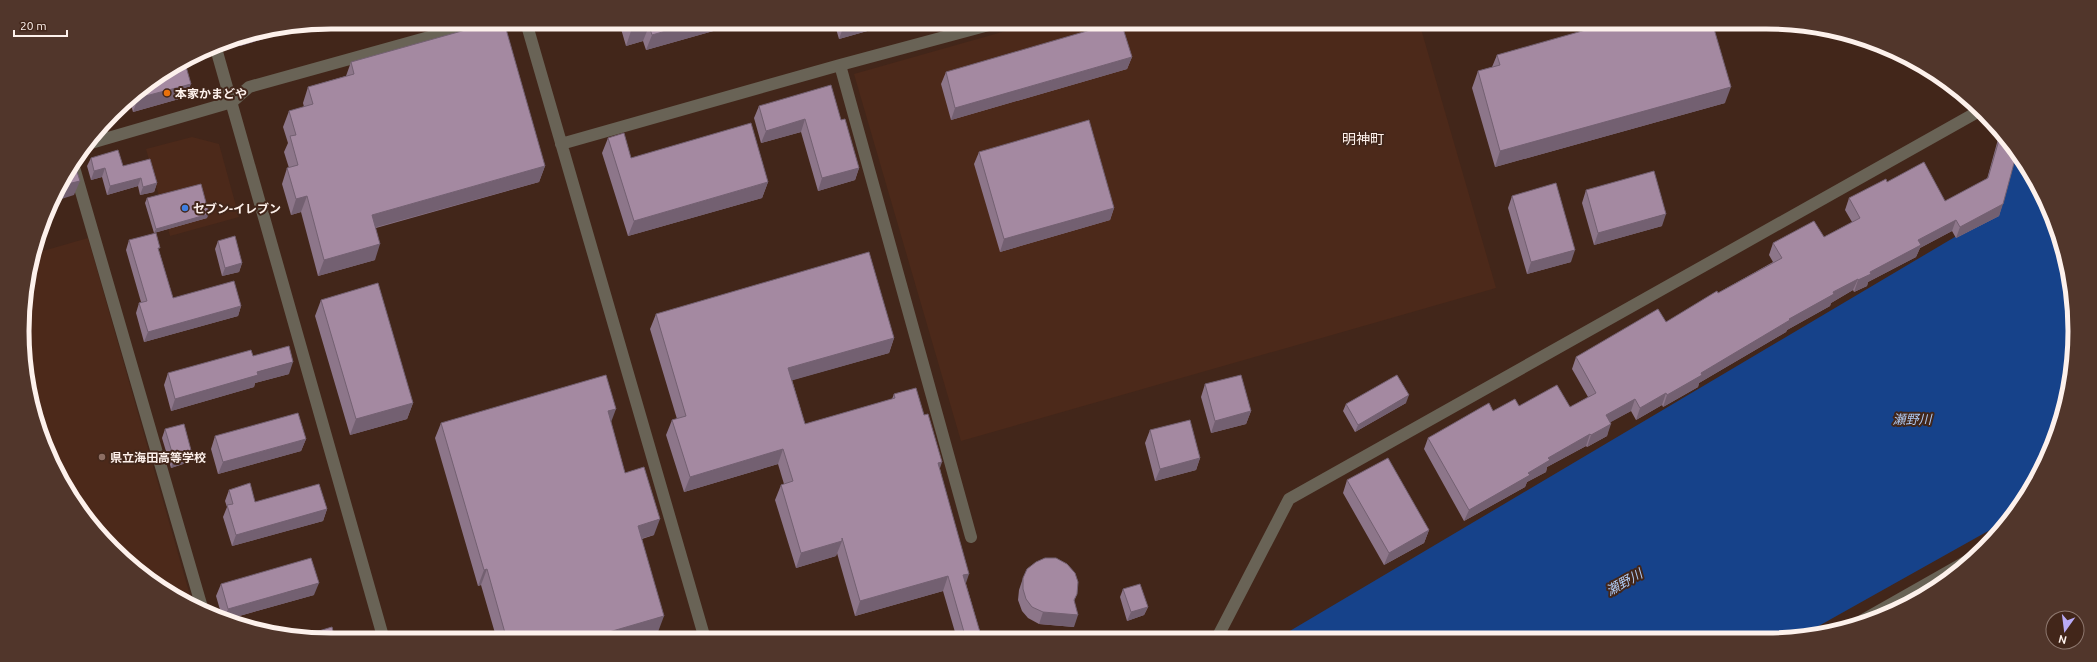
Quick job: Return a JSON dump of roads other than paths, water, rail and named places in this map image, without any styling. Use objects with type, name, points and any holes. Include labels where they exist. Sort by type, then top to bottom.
[{"type":"street","points":[[96,142],[232,102],[249,87],[458,29]]},
{"type":"street","points":[[528,29],[703,633]]},
{"type":"street","points":[[561,144],[840,65],[974,29]]},
{"type":"street","points":[[217,51],[382,633]]},
{"type":"street","points":[[840,65],[971,537]]},
{"type":"street","points":[[1220,633],[1289,499],[1975,113]]},
{"type":"street","points":[[75,171],[201,604]]},
{"type":"street","points":[[1891,606],[1917,593]]},
{"type":"water","name":"瀬野川","points":[[2014,158],[2037,197],[2058,253],[2065,292],[2068,331],[2062,390],[2058,409],[2045,447],[2028,482],[2006,515],[1996,527],[1814,629],[1805,630],[1766,633],[1286,633],[1997,212]]},
{"type":"place","name":"本家かまどや","points":[[167,93]]},
{"type":"place","name":"セブン-イレブン","points":[[185,208]]},
{"type":"place","name":"県立海田高等学校","points":[[102,457]]},
{"type":"district","name":"明神町","points":[[1363,139]]}]
